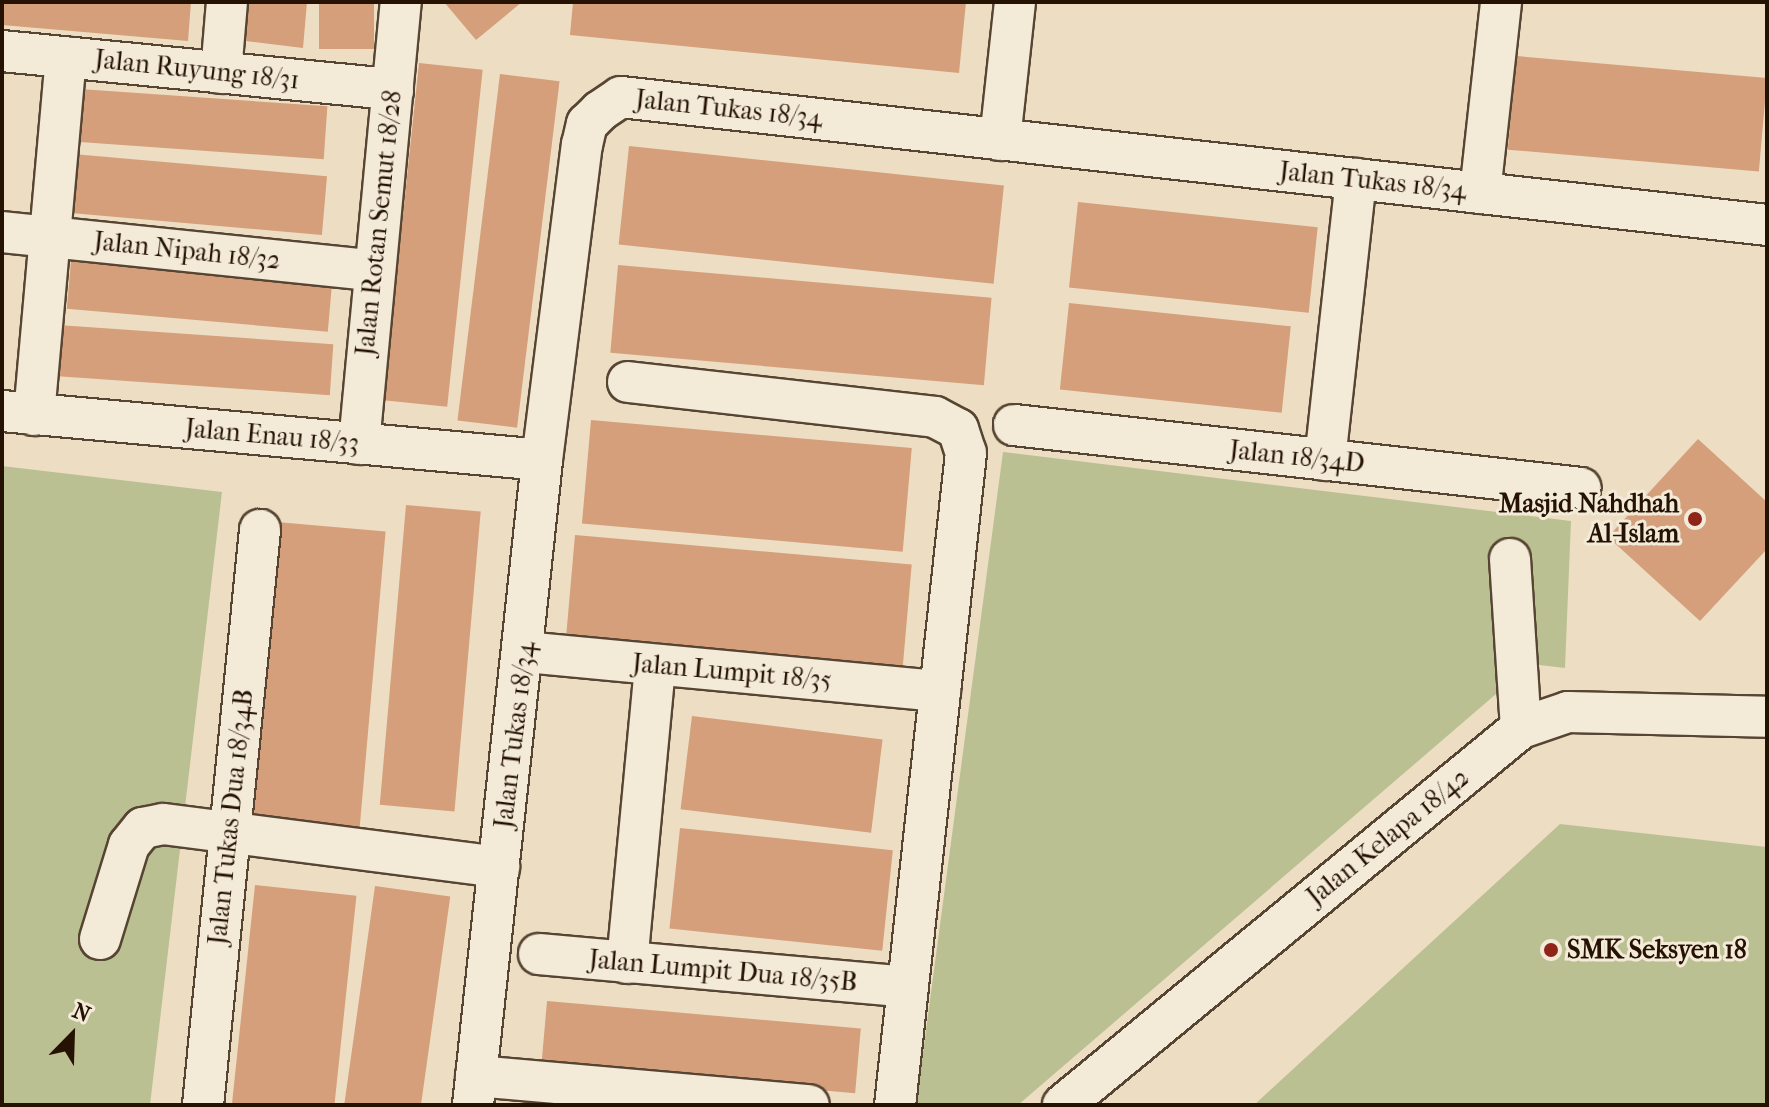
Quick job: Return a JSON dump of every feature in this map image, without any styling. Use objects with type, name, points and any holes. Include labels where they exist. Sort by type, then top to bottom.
[{"type":"street","points":[[221,73],[227,2]]},
{"type":"street","name":"Jalan Rotan Semut 18/28","points":[[359,444],[372,270],[401,2]]},
{"type":"street","points":[[1000,140],[1015,2]]},
{"type":"street","points":[[1480,193],[1501,2]]},
{"type":"street","name":"Jalan Ruyung 18/31","points":[[2,51],[393,89]]},
{"type":"street","points":[[18,413],[50,237],[66,57]]},
{"type":"street","name":"Jalan Tukas 18/34","points":[[475,1090],[525,652],[542,460],[582,145],[587,124],[600,111],[621,97],[1767,225]]},
{"type":"street","points":[[1325,460],[1356,179]]},
{"type":"street","name":"Jalan Nipah 18/32","points":[[2,232],[372,270]]},
{"type":"street","points":[[628,382],[935,417],[958,429],[966,453],[895,1105]]},
{"type":"street","name":"Jalan Enau 18/33","points":[[18,413],[542,460]]},
{"type":"street","name":"Jalan 18/34D","points":[[1014,425],[1581,488]]},
{"type":"street","name":"Jalan Tukas Dua 18/34B","points":[[203,1105],[260,530]]},
{"type":"street","points":[[1510,559],[1521,728]]},
{"type":"street","name":"Jalan Lumpit 18/35","points":[[525,652],[940,691]]},
{"type":"street","points":[[627,963],[655,665]]},
{"type":"street","name":"Jalan Kelapa 18/42","points":[[1063,1105],[1521,728],[1568,712],[1767,717]]},
{"type":"street","points":[[100,939],[129,845],[143,828],[230,832],[499,867]]},
{"type":"street","name":"Jalan Lumpit Dua 18/35B","points":[[539,954],[908,987]]},
{"type":"street","points":[[475,1090],[809,1105]]},
{"type":"green space","points":[[1003,452],[1571,521],[1565,668],[1531,664],[1018,1105],[916,1105]]},
{"type":"green space","points":[[2,466],[222,492],[150,1105],[2,1105]]},
{"type":"green space","name":"SMK Seksyen 18","points":[[1560,824],[1767,847],[1767,1105],[1254,1105]]},
{"type":"building","points":[[2,2],[191,2],[188,41],[2,25]]},
{"type":"building","points":[[249,2],[307,2],[303,48],[245,41]]},
{"type":"building","points":[[319,2],[374,2],[374,49],[319,49]]},
{"type":"building","points":[[444,2],[522,2],[476,40]]},
{"type":"building","points":[[573,2],[966,2],[959,73],[570,35]]},
{"type":"building","points":[[1516,56],[1767,78],[1759,172],[1508,150]]},
{"type":"building","points":[[419,63],[483,70],[447,407],[384,400]]},
{"type":"building","points":[[500,74],[560,81],[517,428],[457,420]]},
{"type":"building","points":[[80,89],[327,106],[324,159],[76,142]]},
{"type":"building","points":[[629,146],[1004,185],[994,284],[619,244]]},
{"type":"building","points":[[73,154],[327,176],[322,235],[68,213]]},
{"type":"building","points":[[1078,202],[1318,227],[1309,313],[1069,288]]},
{"type":"building","points":[[71,261],[332,284],[328,332],[67,309]]},
{"type":"building","points":[[618,265],[992,298],[984,385],[610,353]]},
{"type":"building","points":[[1069,303],[1291,326],[1282,413],[1060,390]]},
{"type":"building","points":[[58,325],[333,344],[330,395],[54,376]]},
{"type":"building","points":[[591,420],[912,448],[903,552],[582,524]]},
{"type":"building","name":"Masjid Nahdhah Al-Islam","points":[[1698,439],[1767,502],[1767,549],[1700,621],[1608,537]]},
{"type":"building","points":[[406,505],[481,512],[454,811],[380,805]]},
{"type":"building","points":[[277,522],[386,531],[359,833],[251,824]]},
{"type":"building","points":[[575,535],[912,564],[903,667],[566,638]]},
{"type":"building","points":[[692,716],[883,739],[871,833],[681,809]]},
{"type":"building","points":[[680,828],[893,850],[882,951],[669,928]]},
{"type":"building","points":[[255,885],[356,896],[334,1105],[232,1105]]},
{"type":"building","points":[[375,886],[450,897],[421,1105],[344,1105]]},
{"type":"building","points":[[547,1001],[861,1028],[855,1093],[541,1066]]},
{"type":"place","name":"Masjid Nahdhah Al-Islam","points":[[1695,519]]},
{"type":"place","name":"SMK Seksyen 18","points":[[1551,950]]}]
